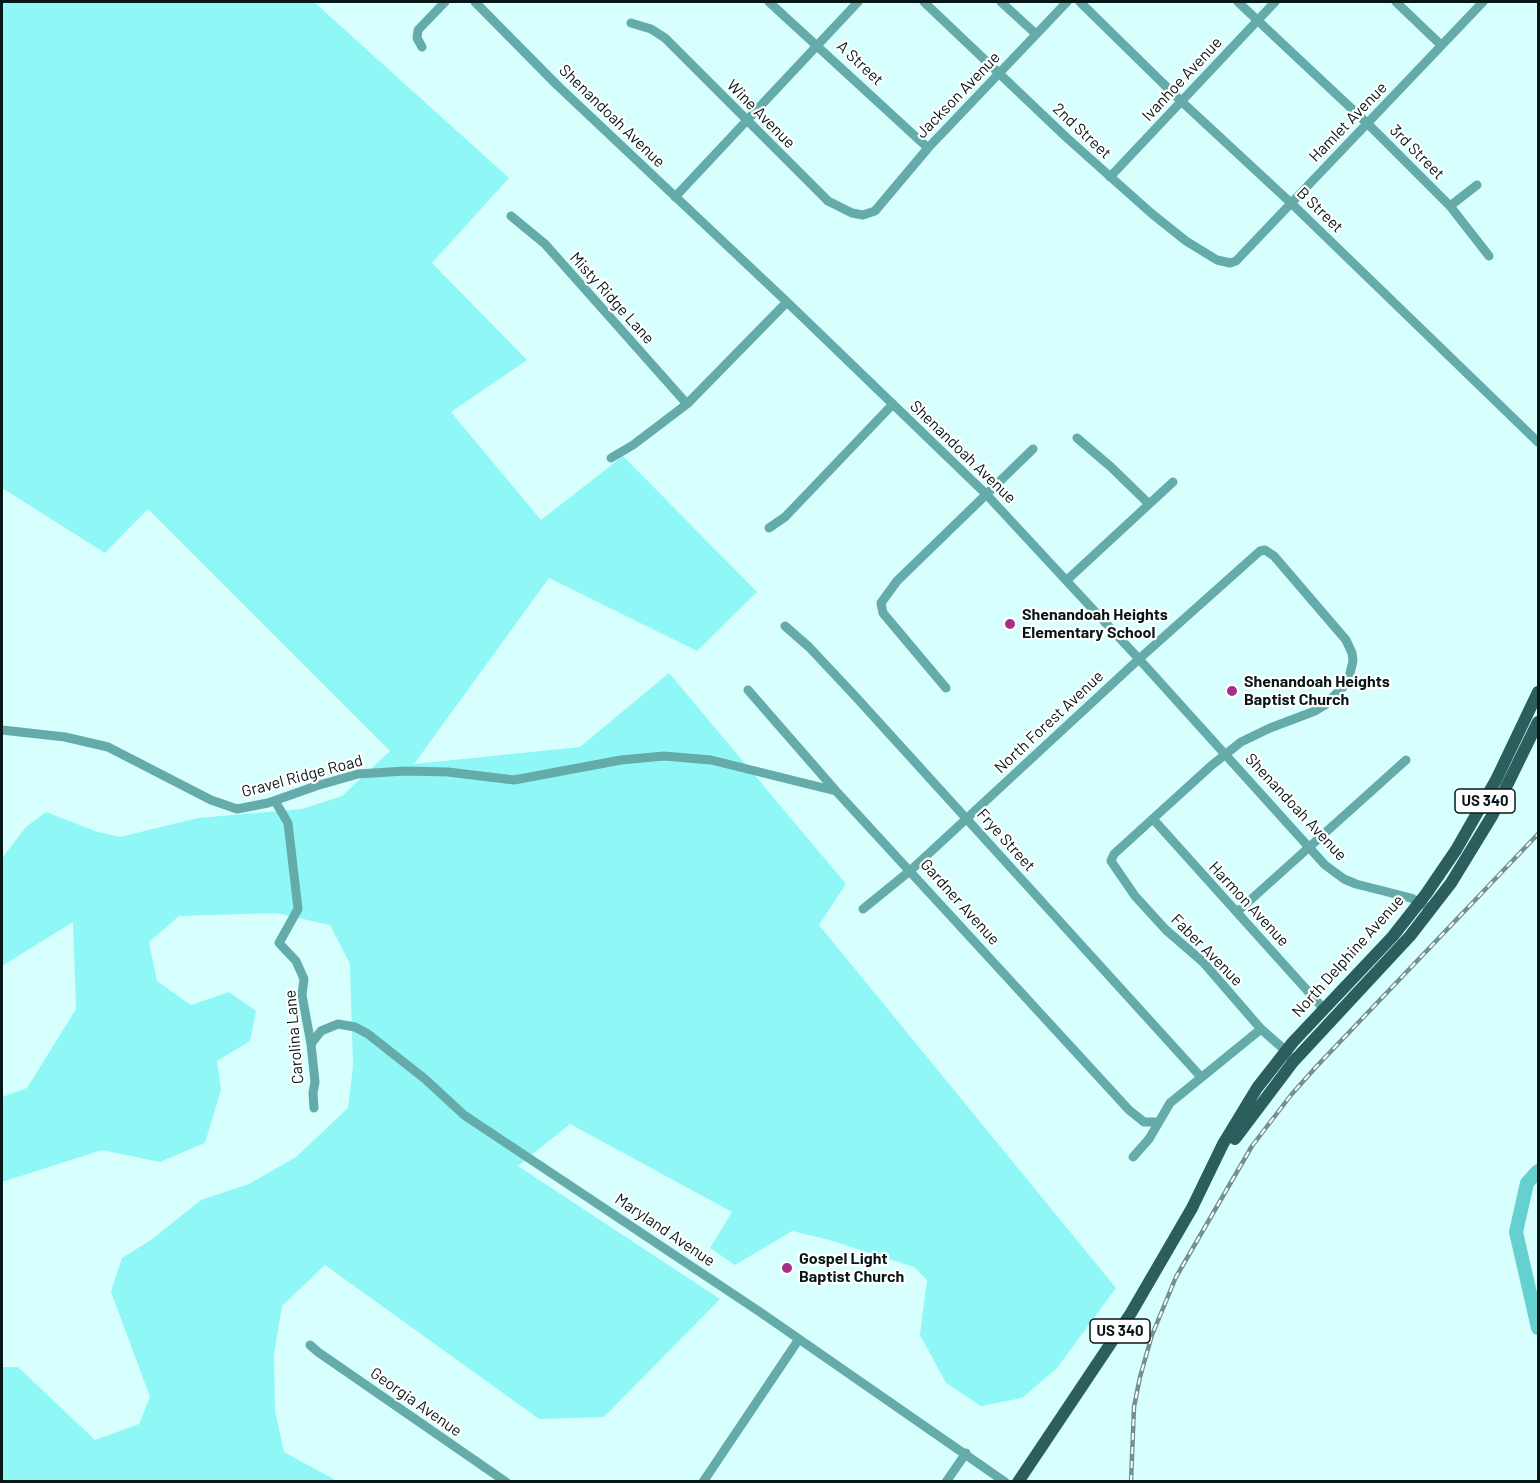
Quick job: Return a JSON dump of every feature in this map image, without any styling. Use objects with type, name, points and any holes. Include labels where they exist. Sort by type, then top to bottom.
[{"type":"main road","name":"North Delphine Avenue","points":[[1289,1057],[1323,1008],[1393,936],[1456,850],[1477,816],[1539,692]]},
{"type":"main road","name":"North Delphine Avenue","points":[[1018,1482],[1131,1313],[1210,1174],[1223,1144],[1257,1088],[1384,965],[1431,909],[1451,883],[1492,816],[1539,722]]},
{"type":"street","points":[[422,47],[417,38],[418,30],[445,2]]},
{"type":"street","name":"Shenandoah Avenue","points":[[475,2],[556,85],[787,302],[986,494],[1140,659],[1325,865],[1344,879],[1431,909]]},
{"type":"street","name":"A Street","points":[[770,2],[928,148]]},
{"type":"street","points":[[675,197],[858,2]]},
{"type":"street","name":"2nd Street","points":[[924,2],[1110,177],[1186,241],[1217,260],[1233,262]]},
{"type":"street","points":[[1001,2],[1036,34]]},
{"type":"street","name":"Jackson Avenue","points":[[875,211],[928,148],[1067,2]]},
{"type":"street","name":"B Street","points":[[1080,2],[1539,442]]},
{"type":"street","name":"3rd Street","points":[[1238,2],[1368,124],[1450,206],[1489,256]]},
{"type":"street","name":"Ivanhoe Avenue","points":[[1110,177],[1275,2]]},
{"type":"street","points":[[1396,2],[1441,45]]},
{"type":"street","name":"Hamlet Avenue","points":[[1233,262],[1483,2]]},
{"type":"street","name":"Wine Avenue","points":[[631,23],[651,29],[664,38],[828,201],[855,214],[875,211]]},
{"type":"street","points":[[1450,206],[1477,185]]},
{"type":"street","name":"Misty Ridge Lane","points":[[511,216],[545,244],[687,404]]},
{"type":"street","points":[[610,458],[633,446],[687,404],[787,302]]},
{"type":"street","points":[[769,528],[785,517],[893,404]]},
{"type":"street","points":[[1077,438],[1149,504]]},
{"type":"street","points":[[946,688],[883,613],[881,603],[897,581],[1033,449]]},
{"type":"street","points":[[1067,580],[1173,482]]},
{"type":"street","name":"North Forest Avenue","points":[[863,909],[911,870],[1140,659],[1260,551],[1265,550],[1274,556],[1350,646],[1352,670],[1343,687],[1315,711],[1254,735],[1226,754]]},
{"type":"street","name":"Frye Street","points":[[785,626],[822,661],[1202,1077]]},
{"type":"street","name":"Gardner Avenue","points":[[748,690],[836,790],[1129,1110],[1144,1122],[1158,1122]]},
{"type":"street","name":"Gravel Ridge Road","points":[[2,730],[65,737],[108,747],[211,800],[237,809],[275,801],[358,774],[405,771],[448,772],[514,780],[600,763],[649,757],[691,757],[746,767],[836,790]]},
{"type":"street","points":[[1153,819],[1226,754]]},
{"type":"street","points":[[1238,912],[1406,760]]},
{"type":"street","name":"Carolina Lane","points":[[275,801],[288,823],[298,909],[279,943],[296,961],[304,979],[302,995],[311,1044],[315,1082],[314,1108]]},
{"type":"street","name":"Faber Avenue","points":[[1153,819],[1114,854],[1112,866],[1166,930],[1203,962],[1261,1029],[1289,1057]]},
{"type":"street","name":"Harmon Avenue","points":[[1153,819],[1323,1008]]},
{"type":"street","name":"Maryland Avenue","points":[[311,1044],[321,1031],[338,1024],[355,1027],[368,1034],[425,1078],[464,1115],[799,1339],[1005,1482]]},
{"type":"street","points":[[1133,1157],[1149,1139],[1170,1103],[1261,1029]]},
{"type":"street","points":[[703,1482],[799,1339]]},
{"type":"street","name":"Georgia Avenue","points":[[310,1345],[506,1482]]},
{"type":"street","points":[[946,1482],[966,1453]]},
{"type":"shaded area","points":[[2,2],[314,2],[509,178],[432,263],[527,360],[451,412],[541,520],[623,456],[757,592],[697,651],[549,578],[414,764],[580,747],[669,673],[846,884],[819,925],[1116,1288],[1057,1368],[1022,1398],[981,1406],[946,1383],[920,1335],[927,1280],[914,1267],[826,1239],[792,1231],[735,1265],[710,1248],[732,1212],[570,1124],[518,1166],[720,1299],[604,1417],[539,1419],[325,1265],[282,1306],[274,1354],[275,1411],[284,1452],[337,1481],[2,1481],[2,1367],[18,1367],[95,1440],[139,1424],[150,1397],[111,1292],[122,1258],[151,1240],[201,1200],[249,1184],[296,1157],[348,1108],[353,1066],[350,964],[330,925],[276,913],[179,916],[149,942],[157,981],[191,1005],[229,992],[256,1011],[250,1041],[217,1061],[221,1090],[205,1143],[160,1162],[102,1150],[2,1182],[2,1097],[27,1088],[76,1009],[73,922],[2,966],[2,858],[26,827],[46,812],[98,832],[120,837],[198,818],[302,809],[342,796],[390,751],[148,509],[105,553],[2,488]]},
{"type":"waterway","points":[[1538,1171],[1527,1183],[1516,1232],[1538,1328]]},
{"type":"railway","points":[[1131,1482],[1134,1407],[1152,1335],[1176,1277],[1252,1146],[1316,1067],[1538,834]]},
{"type":"place","name":"Shenandoah Heights Elementary School","points":[[1010,624]]},
{"type":"place","name":"Shenandoah Heights Baptist Church","points":[[1232,691]]},
{"type":"place","name":"Gospel Light Baptist Church","points":[[787,1268]]}]
